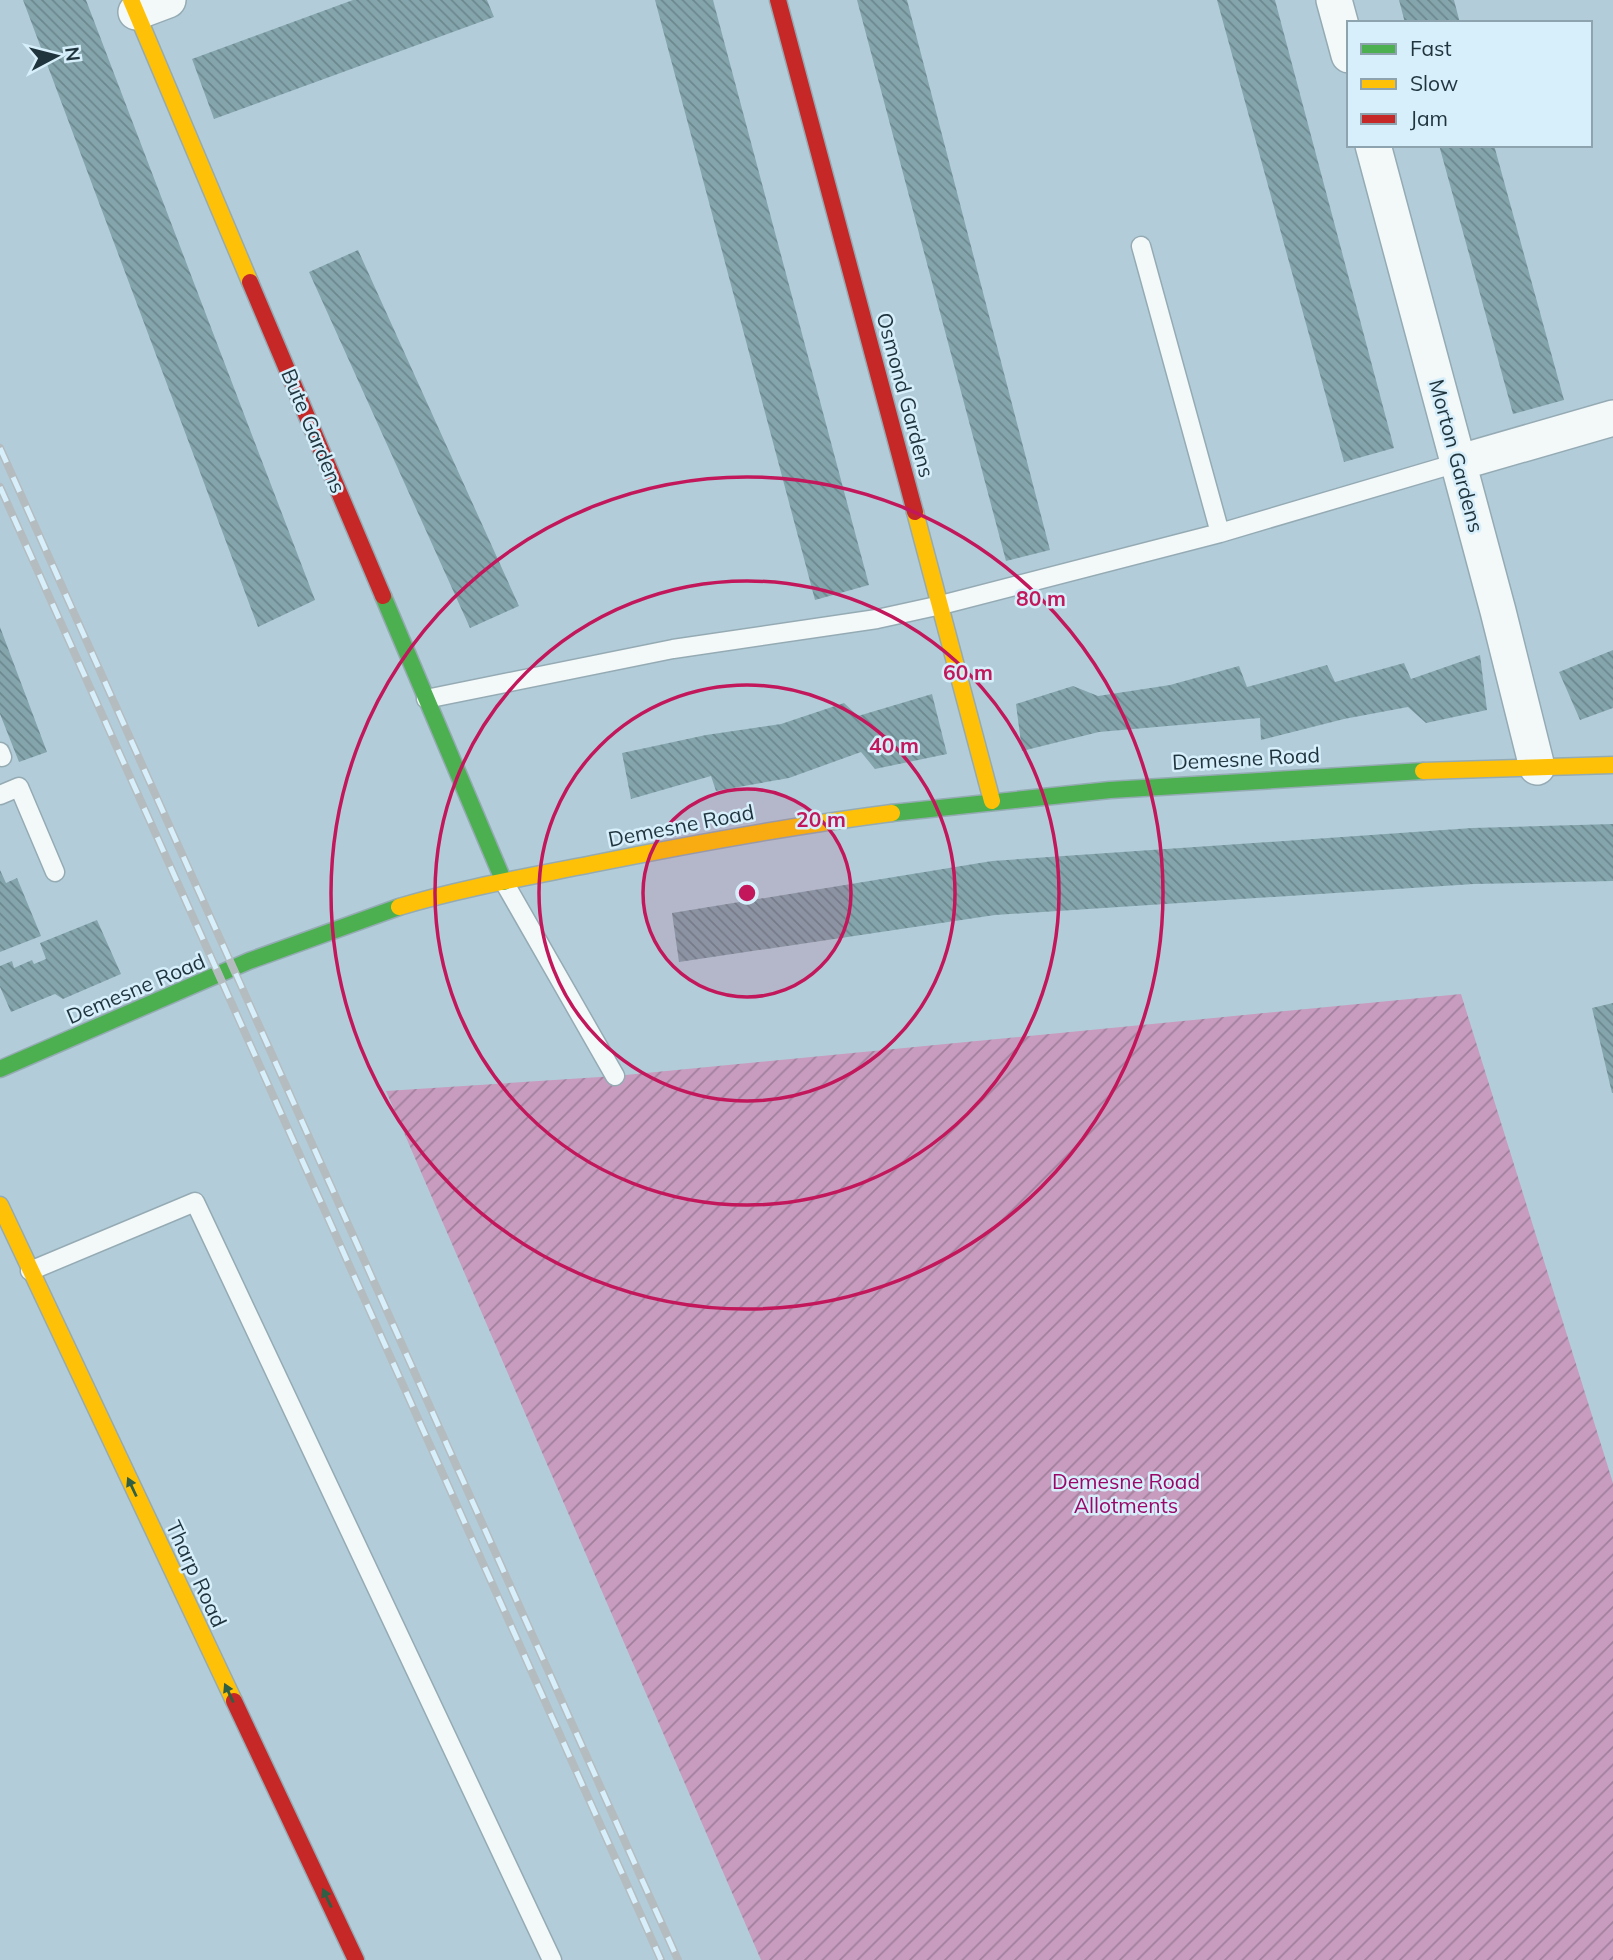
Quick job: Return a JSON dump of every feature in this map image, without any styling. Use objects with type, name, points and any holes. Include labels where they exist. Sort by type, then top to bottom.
[{"type":"street","name":"Bute Gardens","points":[[168,0],[133,6],[504,882]]},
{"type":"street","name":"Osmond Gardens","points":[[778,0],[992,801]]},
{"type":"street","points":[[1334,0],[1347,48]]},
{"type":"street","name":"Morton Gardens","points":[[1374,147],[1536,766]]},
{"type":"street","points":[[1457,463],[1613,418]]},
{"type":"street","name":"Demesne Road","points":[[0,1069],[276,951],[361,919],[431,898],[681,845],[800,825],[992,801],[1176,783],[1536,766],[1613,765]]},
{"type":"street","name":"Tharp Road","points":[[0,1205],[356,1960]]},
{"type":"lane","points":[[1141,246],[1220,533]]},
{"type":"lane","points":[[426,699],[673,649],[877,619],[941,606],[1220,533],[1457,463]]},
{"type":"lane","points":[[0,795],[19,787],[55,872]]},
{"type":"lane","points":[[504,882],[615,1076]]},
{"type":"lane","points":[[30,1271],[195,1202],[552,1960]]},
{"type":"green space","name":"Demesne Road Allotments","points":[[1461,994],[1613,1483],[1613,1960],[761,1960],[386,1091],[615,1076]]},
{"type":"building","points":[[23,0],[86,0],[315,600],[258,627]]},
{"type":"building","points":[[353,0],[487,0],[494,17],[214,119],[192,59]]},
{"type":"building","points":[[655,0],[713,0],[869,585],[815,600]]},
{"type":"building","points":[[857,0],[907,0],[1050,550],[1006,561]]},
{"type":"building","points":[[1217,0],[1275,0],[1394,448],[1344,462]]},
{"type":"building","points":[[1399,0],[1454,0],[1459,21],[1404,21]]},
{"type":"building","points":[[1440,147],[1495,147],[1564,400],[1513,414]]},
{"type":"building","points":[[358,250],[519,606],[470,628],[309,272]]},
{"type":"building","points":[[0,627],[47,752],[19,762],[0,714]]},
{"type":"building","points":[[1613,650],[1613,708],[1580,720],[1559,672]]},
{"type":"building","points":[[1480,655],[1487,710],[1426,723],[1408,707],[1344,719],[1261,740],[1260,718],[1099,732],[1022,751],[1016,704],[1073,686],[1098,696],[1170,685],[1239,666],[1247,687],[1327,665],[1335,682],[1404,663],[1411,679]]},
{"type":"building","points":[[932,694],[947,754],[875,769],[861,752],[789,778],[716,791],[711,776],[631,799],[622,753],[706,735],[781,724],[844,703],[858,716]]},
{"type":"building","points":[[1613,824],[1613,881],[1474,884],[995,915],[679,962],[672,913],[992,861],[1472,828]]},
{"type":"building","points":[[0,870],[6,883],[17,878],[41,936],[0,952]]},
{"type":"building","points":[[97,920],[121,974],[63,999],[55,994],[11,1012],[0,987],[0,966],[12,961],[14,968],[32,960],[34,964],[46,959],[40,943]]},
{"type":"building","points":[[1613,1003],[1613,1093],[1612,1093],[1592,1008]]},
{"type":"railway","points":[[0,448],[678,1960]]},
{"type":"railway","points":[[0,487],[661,1960]]},
{"type":"traffic: fast","points":[[383,596],[504,882]]},
{"type":"traffic: fast","points":[[892,813],[1110,790],[1423,771]]},
{"type":"traffic: fast","points":[[0,1069],[249,961],[399,907]]},
{"type":"traffic: slow","points":[[131,0],[250,282]]},
{"type":"traffic: slow","points":[[915,512],[992,801]]},
{"type":"traffic: slow","points":[[1423,771],[1613,765]]},
{"type":"traffic: slow","points":[[399,907],[495,883],[666,849],[892,813]]},
{"type":"traffic: slow","points":[[0,1205],[234,1701]]},
{"type":"traffic: jam","points":[[778,0],[915,512]]},
{"type":"traffic: jam","points":[[250,282],[383,596]]},
{"type":"traffic: jam","points":[[234,1701],[356,1960]]}]
